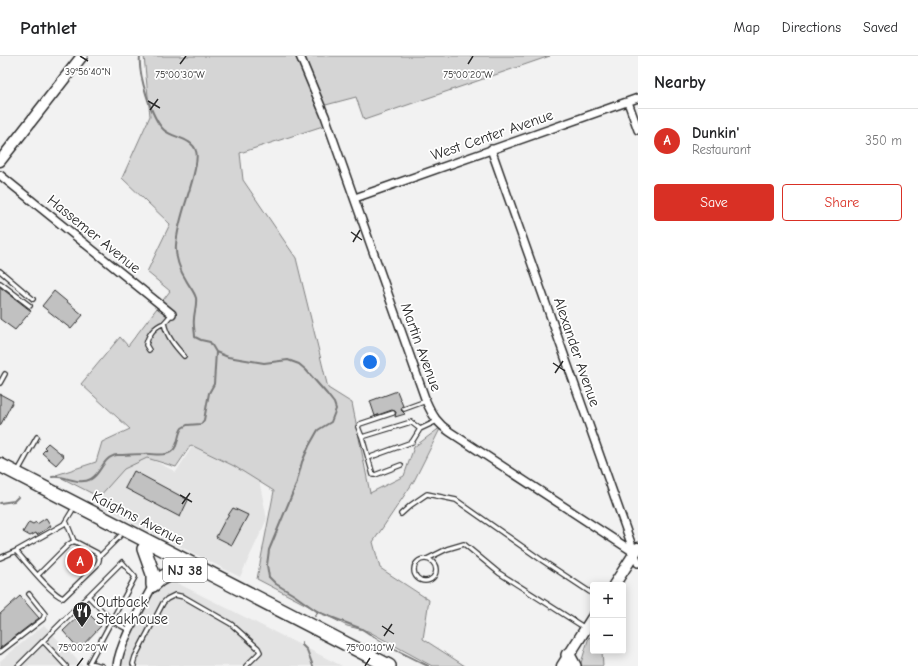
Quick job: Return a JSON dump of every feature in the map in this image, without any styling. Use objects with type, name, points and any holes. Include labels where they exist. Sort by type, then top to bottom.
[{"type":"highway","name":"Kaighns Avenue","points":[[0,465],[389,666]]},
{"type":"highway","name":"Kaighns Avenue","points":[[0,475],[69,516],[120,536],[370,666]]},
{"type":"highway","points":[[144,549],[153,574],[153,585]]},
{"type":"highway","points":[[153,585],[160,578],[185,570]]},
{"type":"street","points":[[0,161],[82,56]]},
{"type":"street","name":"Martin Avenue","points":[[300,56],[325,116],[426,401],[437,421],[450,432],[637,555]]},
{"type":"street","name":"West Center Avenue","points":[[354,198],[638,98]]},
{"type":"street","points":[[628,102],[638,130]]},
{"type":"street","name":"Alexander Avenue","points":[[491,149],[637,555]]},
{"type":"street","name":"Hassemer Avenue","points":[[0,175],[172,314]]},
{"type":"street","points":[[616,582],[637,555]]},
{"type":"street","points":[[117,666],[119,655],[130,630],[153,585]]},
{"type":"street","points":[[568,662],[592,618]]},
{"type":"lane","points":[[0,271],[33,298]]},
{"type":"lane","points":[[0,283],[30,306]]},
{"type":"lane","points":[[149,350],[146,345],[151,332],[164,323],[172,314]]},
{"type":"lane","points":[[164,323],[168,337],[184,356]]},
{"type":"lane","points":[[0,383],[5,374]]},
{"type":"lane","points":[[404,409],[426,401]]},
{"type":"lane","points":[[393,413],[360,424],[358,427],[375,475],[401,465]]},
{"type":"lane","points":[[368,458],[412,442],[420,429],[437,421]]},
{"type":"lane","points":[[362,437],[411,422],[420,429]]},
{"type":"lane","points":[[17,473],[37,437]]},
{"type":"lane","points":[[401,514],[427,494],[456,500],[590,592]]},
{"type":"lane","points":[[69,516],[74,541]]},
{"type":"lane","points":[[0,558],[58,528],[64,524],[69,516]]},
{"type":"lane","points":[[16,551],[56,595],[63,598],[97,565],[99,557],[120,536]]},
{"type":"lane","points":[[74,541],[97,553],[99,557]]},
{"type":"lane","points":[[38,575],[68,545],[74,541]]},
{"type":"lane","points":[[427,559],[434,562],[437,569],[435,577],[432,580],[425,582],[418,579],[416,576],[414,569],[417,562],[427,559],[447,549],[464,544],[499,573],[586,628]]},
{"type":"lane","points":[[18,666],[122,562],[135,577],[88,665],[102,666]]},
{"type":"lane","points":[[0,652],[43,619],[45,614],[29,594]]},
{"type":"lane","points":[[134,666],[133,664],[135,657],[163,603],[175,595],[184,597],[231,624],[258,648],[260,652],[246,666]]},
{"type":"lane","points":[[88,596],[112,621],[130,630]]},
{"type":"lane","points":[[43,642],[66,666]]},
{"type":"shaded area","points":[[144,56],[550,56],[364,120],[356,97],[322,106],[326,125],[240,153],[243,180],[296,258],[328,388],[352,403],[370,493],[404,476],[414,447],[441,427],[414,481],[373,542],[380,568],[429,600],[423,639],[465,666],[432,666],[368,631],[347,626],[257,579],[274,491],[234,466],[191,445],[176,467],[147,458],[124,469],[99,497],[56,475],[96,462],[102,442],[130,429],[81,384],[120,337],[128,346],[170,291],[147,272],[170,224],[122,178],[150,116]]},
{"type":"shaded area","points":[[195,442],[258,475],[267,519],[240,577],[97,504],[119,467],[145,456],[176,472]]},
{"type":"shaded area","points":[[173,581],[342,666],[117,666],[153,585]]},
{"type":"shaded area","points":[[44,625],[83,666],[0,666],[0,661]]},
{"type":"shaded area","points":[[589,637],[590,654],[602,654],[603,666],[563,666],[581,663]]},
{"type":"building","points":[[0,287],[31,311],[15,330],[0,319]]},
{"type":"building","points":[[54,291],[83,315],[71,329],[42,306]]},
{"type":"building","points":[[397,391],[403,406],[401,410],[405,414],[395,417],[396,412],[392,410],[375,416],[370,401]]},
{"type":"building","points":[[0,394],[13,401],[0,426]]},
{"type":"building","points":[[48,443],[64,456],[56,465],[42,453],[46,449],[44,447]]},
{"type":"building","points":[[134,471],[188,500],[180,517],[125,488]]},
{"type":"building","points":[[233,508],[248,515],[232,545],[216,537]]},
{"type":"building","points":[[46,518],[51,526],[37,535],[36,533],[30,536],[23,532],[29,522],[33,524],[36,522],[37,524]]},
{"type":"building","points":[[82,550],[91,559],[89,560],[93,564],[86,571],[82,567],[77,571],[69,562]]},
{"type":"building","points":[[20,596],[39,618],[0,648],[0,614]]},
{"type":"building","name":"Outback Steakhouse","points":[[85,610],[101,626],[79,649],[63,631]]},
{"type":"waterway","points":[[140,56],[143,84],[154,116],[164,130],[191,143],[197,153],[193,178],[177,235],[176,249],[180,268],[196,298],[194,321],[195,337],[210,342],[216,352],[228,357],[264,363],[288,360],[299,364],[327,394],[334,403],[336,409],[331,422],[318,430],[302,462],[296,485],[269,550],[267,565],[269,577],[276,584],[318,612],[362,629],[388,646],[428,666]]},
{"type":"waterway","points":[[52,477],[86,481],[95,476],[105,462],[112,456],[137,454],[161,455],[174,450],[182,428],[187,425],[201,424],[204,420],[209,393],[214,384],[216,352]]},
{"type":"waterway","points":[[0,503],[14,501],[18,497]]},
{"type":"waterway","points":[[315,616],[318,612]]},
{"type":"waterway","points":[[302,642],[302,645],[307,650],[313,666]]},
{"type":"place","name":"Dunkin'","points":[[80,561]]},
{"type":"place","name":"Outback Steakhouse","points":[[82,628]]}]
